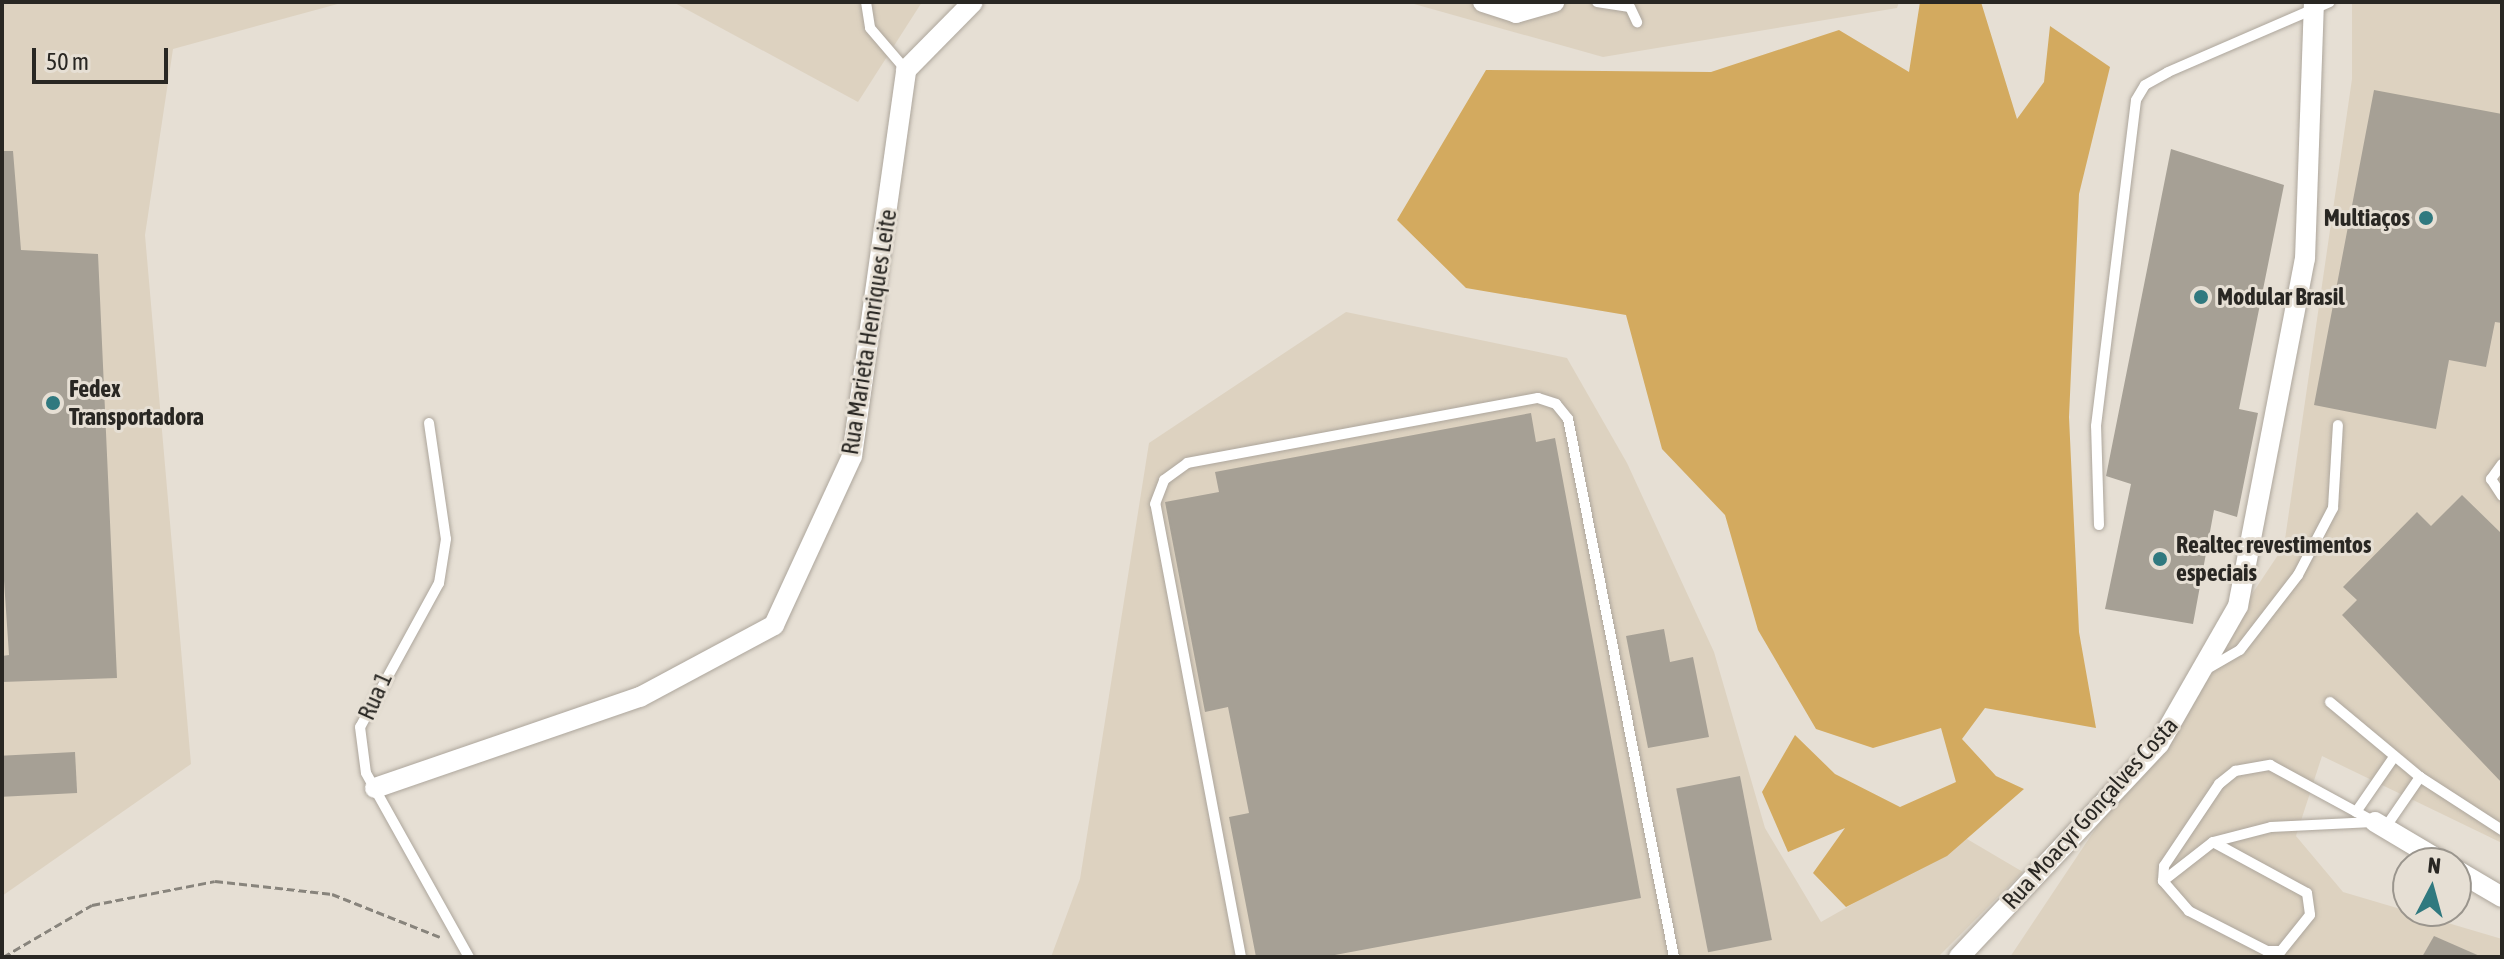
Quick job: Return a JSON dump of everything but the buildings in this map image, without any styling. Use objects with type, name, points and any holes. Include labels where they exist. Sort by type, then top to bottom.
[{"type":"street","points":[[906,70],[973,2]]},
{"type":"street","points":[[1483,2],[1516,13],[1554,2]]},
{"type":"street","name":"Rua Moacyr Gonçalves Costa","points":[[1957,956],[2159,744],[2205,670],[2238,606],[2305,259],[2313,8]]},
{"type":"street","name":"Rua Marieta Henriques Leite","points":[[375,788],[640,697],[774,625],[852,456],[906,70]]},
{"type":"street","points":[[2380,825],[2417,847]]},
{"type":"street","points":[[2472,879],[2502,897]]},
{"type":"lane","points":[[866,2],[870,28],[906,70]]},
{"type":"lane","points":[[1597,2],[1630,7],[1637,22]]},
{"type":"lane","points":[[2099,525],[2096,426],[2136,100],[2145,85],[2168,72],[2330,2]]},
{"type":"lane","points":[[1241,957],[1155,504],[1164,480],[1187,463],[1538,398],[1556,404],[1568,419],[1674,957]]},
{"type":"lane","name":"Rua 1","points":[[429,423],[446,539],[439,583],[360,727],[375,788],[469,957]]},
{"type":"lane","points":[[2205,670],[2240,650],[2304,564],[2333,508],[2338,425]]},
{"type":"lane","points":[[2502,464],[2491,479],[2502,496]]},
{"type":"lane","points":[[2330,702],[2420,777],[2502,830]]},
{"type":"lane","points":[[2356,812],[2394,757]]},
{"type":"lane","points":[[2213,842],[2307,893],[2310,915],[2293,945],[2267,951],[2189,911],[2163,881],[2164,866],[2235,771],[2270,765],[2380,825]]},
{"type":"lane","points":[[2163,881],[2213,842],[2271,827],[2380,825],[2420,777]]},
{"type":"path","points":[[3,957],[92,905],[215,881],[332,894],[463,944]]},
{"type":"shaded area","points":[[2,2],[345,2],[173,49],[145,235],[191,764],[2,896]]},
{"type":"shaded area","points":[[673,2],[922,2],[858,102]]},
{"type":"shaded area","points":[[1407,2],[1899,2],[1897,8],[1603,57]]},
{"type":"shaded area","points":[[1920,2],[1981,2],[2017,119],[2044,82],[2050,26],[2110,67],[2079,194],[2069,417],[2079,632],[2096,728],[1985,708],[1962,739],[1996,776],[2024,789],[1947,856],[1846,907],[1813,873],[1845,828],[1788,852],[1762,792],[1795,735],[1835,774],[1900,807],[1956,782],[1941,728],[1873,748],[1816,729],[1758,630],[1725,515],[1662,449],[1626,315],[1466,288],[1397,220],[1486,70],[1711,72],[1839,30],[1909,72]]},
{"type":"shaded area","points":[[2352,2],[2502,2],[2502,843],[2322,756],[2296,836],[2343,892],[2392,906],[2392,927],[2461,927],[2502,939],[2502,957],[2010,957],[2284,546],[2352,79]]},
{"type":"shaded area","points":[[1346,312],[1567,358],[1627,463],[1714,652],[1765,828],[1821,922],[1967,839],[2023,872],[1938,957],[1051,957],[1080,879],[1149,443]]},
{"type":"place","name":"Multiaços","points":[[2426,218]]},
{"type":"place","name":"Modular Brasil","points":[[2201,297]]},
{"type":"place","name":"Fedex Transportadora","points":[[53,403]]},
{"type":"place","name":"Realtec revestimentos especiais","points":[[2160,559]]}]
